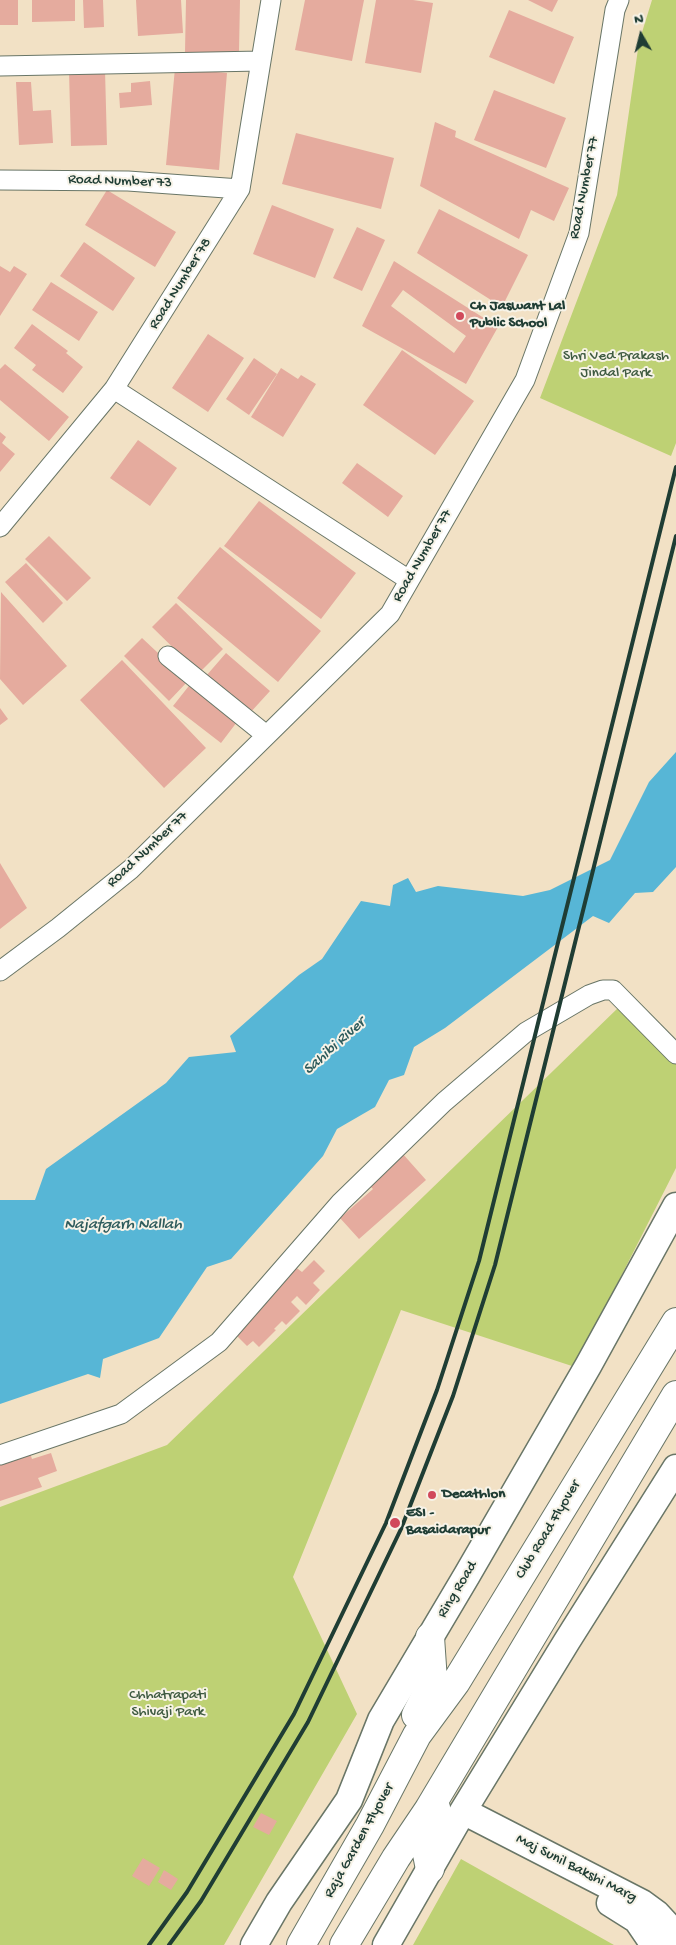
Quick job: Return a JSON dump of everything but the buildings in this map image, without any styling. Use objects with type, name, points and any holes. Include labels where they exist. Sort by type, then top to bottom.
[{"type":"main road","name":"Ring Road","points":[[254,1945],[278,1902],[349,1800],[381,1720],[588,1366],[676,1206]]},
{"type":"main road","name":"Club Road Flyover","points":[[417,1735],[456,1682],[676,1322]]},
{"type":"main road","points":[[344,1945],[396,1858],[433,1802],[676,1395]]},
{"type":"main road","points":[[386,1945],[567,1641],[676,1468]]},
{"type":"main road","points":[[385,1797],[389,1764],[433,1682],[430,1637]]},
{"type":"main road","name":"Raja Garden Flyover","points":[[301,1945],[370,1825],[417,1735]]},
{"type":"main road","points":[[430,1869],[426,1854],[435,1821],[433,1802]]},
{"type":"main road","name":"Maj Sunil Bakshi Marg","points":[[460,1818],[642,1903],[670,1927],[676,1941]]},
{"type":"main road","name":"Maj Sunil Bakshi Marg","points":[[460,1818],[487,1842],[622,1909],[636,1920],[654,1945]]},
{"type":"street","name":"Road Number 78","points":[[0,526],[114,389],[240,189],[271,0]]},
{"type":"street","name":"Road Number 77","points":[[0,971],[58,928],[131,869],[390,614],[525,380],[580,233],[615,10],[619,0]]},
{"type":"street","points":[[0,66],[261,61]]},
{"type":"street","name":"Road Number 73","points":[[0,180],[128,181],[240,189]]},
{"type":"street","points":[[114,389],[409,580]]},
{"type":"street","points":[[168,656],[266,735]]},
{"type":"street","points":[[0,1455],[122,1414],[219,1342],[341,1202],[444,1102],[526,1032],[589,996],[603,990],[613,990],[676,1054]]},
{"type":"green space","name":"Shri Ved Prakash Jindal Park","points":[[652,0],[676,0],[676,443],[671,456],[540,398],[617,195],[639,42]]},
{"type":"green space","name":"Chhatrapati Shivaji Park","points":[[619,1007],[676,1063],[676,1168],[575,1367],[401,1310],[293,1577],[357,1714],[224,1945],[0,1945],[0,1507],[167,1445]]},
{"type":"green space","points":[[461,1859],[614,1945],[413,1945]]},
{"type":"water","name":"Najafgarh Nallah","points":[[676,752],[676,867],[653,892],[635,893],[609,923],[593,916],[445,1028],[414,1047],[404,1075],[389,1080],[375,1107],[337,1129],[323,1156],[231,1259],[207,1267],[159,1338],[103,1359],[100,1378],[88,1374],[0,1404],[0,1200],[35,1200],[46,1169],[166,1083],[189,1057],[236,1052],[230,1036],[299,975],[322,959],[361,901],[390,906],[393,885],[408,878],[416,892],[438,886],[523,896],[550,890],[610,860],[649,782]]},
{"type":"railway","points":[[149,1945],[187,1892],[294,1714],[386,1523],[437,1390],[479,1261],[676,467]]},
{"type":"railway","points":[[169,1945],[201,1901],[308,1722],[401,1529],[453,1396],[495,1265],[676,536]]},
{"type":"place","name":"Ch Jaswant Lal Public School","points":[[460,316]]},
{"type":"place","name":"Decathlon","points":[[432,1495]]},
{"type":"place","name":"ESI - Basaidarapur","points":[[395,1523]]},
{"type":"water label","name":"Sahibi River","points":[[335,1047]]}]
